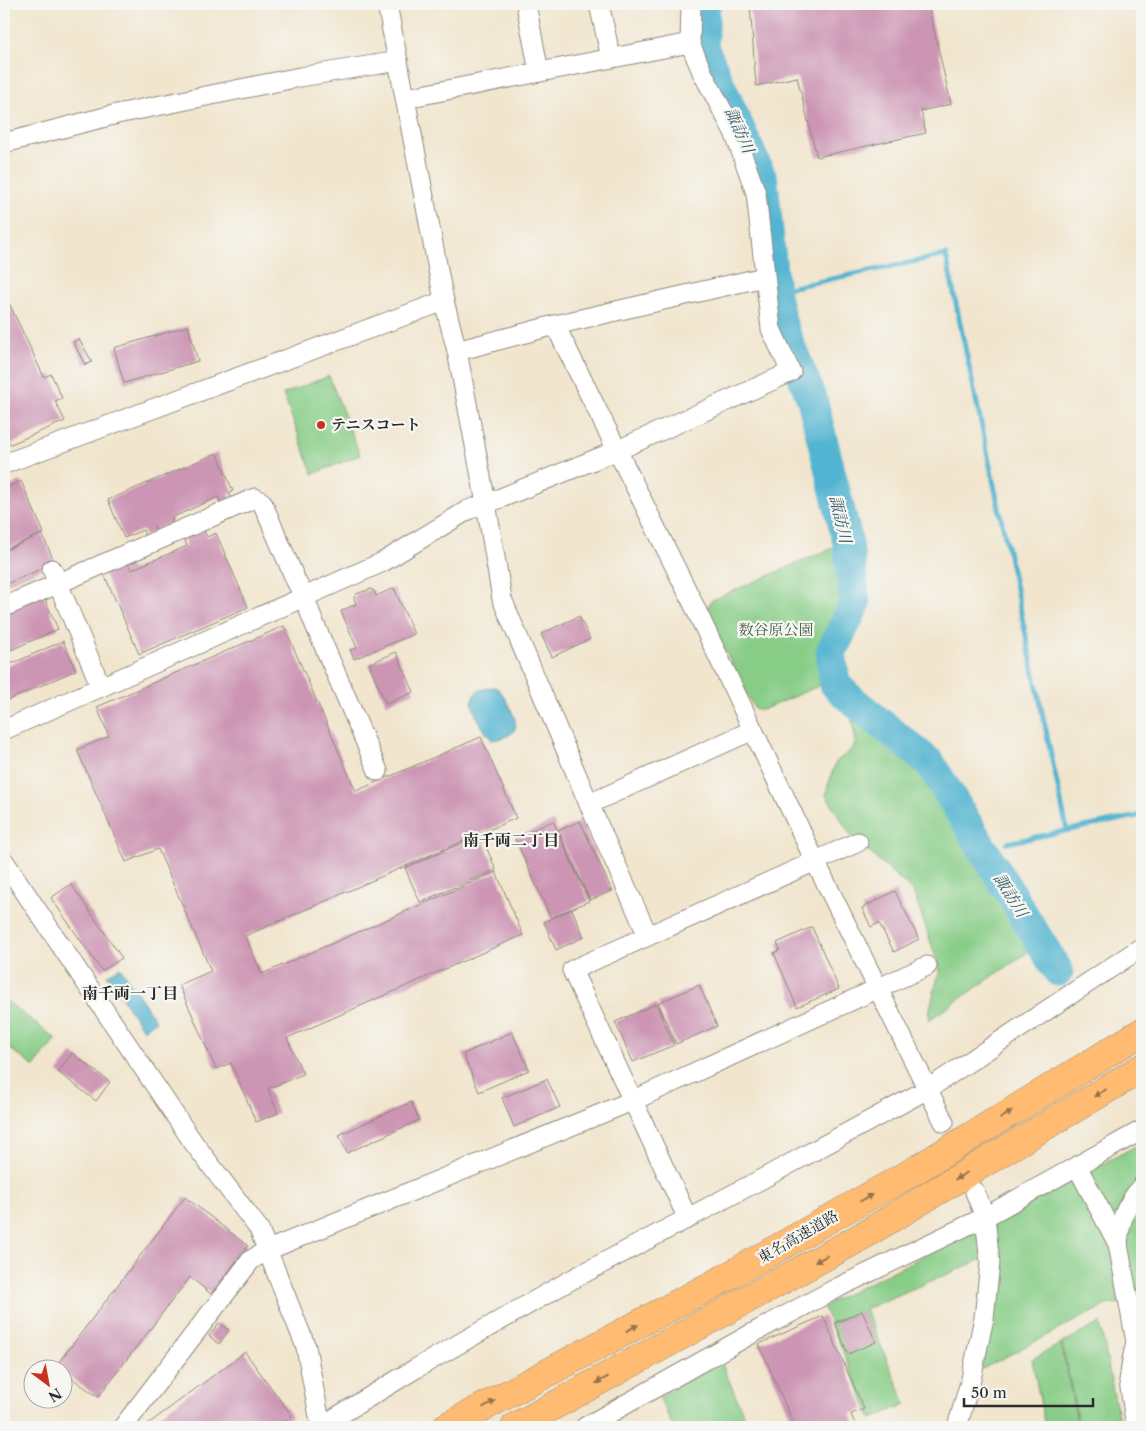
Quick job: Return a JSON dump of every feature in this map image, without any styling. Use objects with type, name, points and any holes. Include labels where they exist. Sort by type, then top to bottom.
[{"type":"highway","name":"東名高速道路","points":[[446,1427],[740,1270],[918,1168],[1142,1032]]},
{"type":"highway","name":"東名高速道路","points":[[515,1427],[857,1239],[1142,1068]]},
{"type":"street","points":[[387,4],[444,301],[457,351],[502,599],[589,804],[648,936]]},
{"type":"street","points":[[526,4],[539,72]]},
{"type":"street","points":[[599,4],[610,58]]},
{"type":"street","points":[[4,730],[383,562],[468,510],[618,450],[791,372],[771,329],[756,193],[734,132],[702,72],[690,43],[691,4]]},
{"type":"street","points":[[406,98],[690,43]]},
{"type":"street","points":[[4,143],[117,114],[300,77],[398,61]]},
{"type":"street","points":[[457,351],[555,325],[764,277]]},
{"type":"street","points":[[4,464],[444,301]]},
{"type":"street","points":[[555,325],[690,597],[814,861],[944,1122]]},
{"type":"street","points":[[4,607],[55,576],[255,498],[262,502],[378,771]]},
{"type":"street","points":[[55,576],[101,687]]},
{"type":"street","points":[[589,804],[752,730]]},
{"type":"street","points":[[688,1219],[572,970],[858,842]]},
{"type":"street","points":[[4,861],[193,1142],[259,1229],[306,1346],[321,1427],[415,1369],[569,1281],[928,1089],[1142,947]]},
{"type":"street","points":[[123,1427],[251,1260],[268,1250],[632,1101],[928,966]]},
{"type":"street","points":[[585,1427],[743,1338],[839,1287],[985,1217],[1142,1130]]},
{"type":"street","points":[[1076,1166],[1118,1244],[1139,1333],[1129,1381],[1136,1427]]},
{"type":"street","points":[[1118,1244],[1119,1227],[1134,1196],[1142,1186]]},
{"type":"street","points":[[957,1427],[971,1379],[984,1318],[990,1263],[985,1217],[975,1192]]},
{"type":"green space","name":"テニスコート","points":[[329,376],[360,455],[313,474],[283,394]]},
{"type":"green space","name":"数谷原公園","points":[[835,547],[842,549],[845,598],[842,613],[827,649],[829,677],[823,684],[762,710],[754,708],[705,610],[712,600]]},
{"type":"green space","points":[[849,706],[930,775],[1037,946],[929,1020],[930,1008],[940,969],[913,891],[851,836],[826,795],[836,762],[852,749],[856,742]]},
{"type":"green space","points":[[4,999],[56,1039],[34,1067],[4,1044]]},
{"type":"green space","points":[[1142,1143],[1142,1427],[1129,1427],[1120,1367],[1122,1357],[1130,1346],[1122,1303],[1106,1305],[982,1369],[994,1223],[1006,1214]]},
{"type":"green space","points":[[980,1228],[985,1258],[865,1309],[906,1404],[872,1419],[831,1324],[852,1315],[830,1323],[823,1306]]},
{"type":"green space","points":[[1100,1323],[1120,1427],[1079,1427],[1062,1343]]},
{"type":"green space","points":[[1061,1344],[1078,1427],[1045,1427],[1032,1359]]},
{"type":"green space","points":[[721,1362],[749,1427],[673,1427],[659,1397]]},
{"type":"water","points":[[495,687],[505,698],[516,725],[513,732],[509,735],[492,740],[477,717],[472,699],[477,692]]},
{"type":"water","points":[[120,967],[156,1021],[143,1030],[107,975]]},
{"type":"building","points":[[750,4],[928,4],[951,104],[921,111],[926,133],[817,157],[797,77],[756,86]]},
{"type":"building","points":[[10,305],[44,377],[51,374],[62,398],[55,401],[65,421],[11,444],[4,439],[4,308]]},
{"type":"building","points":[[188,326],[198,361],[124,383],[114,348]]},
{"type":"building","points":[[79,339],[92,362],[85,365],[73,342]]},
{"type":"building","points":[[217,453],[233,491],[229,493],[231,499],[221,503],[218,497],[171,518],[173,521],[156,529],[154,525],[156,531],[145,536],[143,530],[124,538],[108,500]]},
{"type":"building","points":[[21,481],[44,533],[6,549],[4,544],[4,489]]},
{"type":"building","points":[[201,524],[207,537],[216,533],[248,607],[139,654],[101,567],[125,557],[131,570],[187,546],[182,533]]},
{"type":"building","points":[[42,534],[55,563],[4,585],[4,551]]},
{"type":"building","points":[[394,588],[414,634],[354,659],[350,650],[357,648],[341,611],[356,604],[354,598],[356,594],[371,589],[376,596]]},
{"type":"building","points":[[42,593],[58,629],[4,653],[4,610]]},
{"type":"building","points":[[579,616],[590,639],[552,657],[541,634]]},
{"type":"building","points":[[284,626],[356,791],[481,737],[516,818],[245,936],[262,974],[496,872],[523,935],[287,1038],[303,1074],[268,1089],[278,1113],[256,1122],[231,1063],[216,1069],[179,985],[211,971],[158,849],[126,862],[77,750],[109,736],[97,707]]},
{"type":"building","points":[[63,641],[76,670],[4,702],[4,667]]},
{"type":"building","points":[[396,652],[414,692],[386,704],[369,664]]},
{"type":"building","points":[[553,821],[589,901],[551,918],[515,838]]},
{"type":"building","points":[[580,821],[612,891],[590,900],[558,831]]},
{"type":"building","points":[[481,835],[496,870],[420,902],[405,868]]},
{"type":"building","points":[[71,884],[122,958],[102,971],[51,898]]},
{"type":"building","points":[[895,891],[919,939],[894,952],[879,923],[871,927],[862,908]]},
{"type":"building","points":[[572,909],[584,937],[556,950],[544,922]]},
{"type":"building","points":[[812,927],[839,989],[797,1007],[774,953],[780,950],[777,943]]},
{"type":"building","points":[[699,985],[717,1026],[676,1044],[658,1003]]},
{"type":"building","points":[[656,1004],[674,1045],[633,1062],[615,1022]]},
{"type":"building","points":[[512,1032],[529,1070],[479,1092],[463,1054]]},
{"type":"building","points":[[72,1053],[110,1082],[96,1101],[58,1072]]},
{"type":"building","points":[[547,1079],[560,1107],[514,1127],[502,1098]]},
{"type":"building","points":[[411,1102],[419,1120],[347,1153],[339,1135]]},
{"type":"building","points":[[185,1197],[248,1246],[211,1294],[190,1277],[98,1397],[72,1378],[72,1358],[62,1358]]},
{"type":"building","points":[[862,1311],[876,1342],[848,1354],[835,1323]]},
{"type":"building","points":[[823,1316],[864,1409],[851,1414],[855,1424],[846,1427],[795,1427],[759,1344]]},
{"type":"building","points":[[219,1323],[229,1330],[219,1344],[209,1336]]},
{"type":"building","points":[[245,1352],[292,1416],[276,1427],[144,1427]]},
{"type":"waterway","name":"諏訪川","points":[[705,4],[703,47],[763,181],[774,291],[783,329],[812,399],[848,543],[855,604],[831,652],[835,684],[847,696],[930,763],[1058,971]]},
{"type":"waterway","points":[[774,291],[946,255],[1067,830]]},
{"type":"waterway","points":[[1007,843],[1142,815]]},
{"type":"place","name":"テニスコート","points":[[321,425]]},
{"type":"district","name":"南千両二丁目","points":[[511,840]]},
{"type":"district","name":"南千両一丁目","points":[[130,993]]}]
